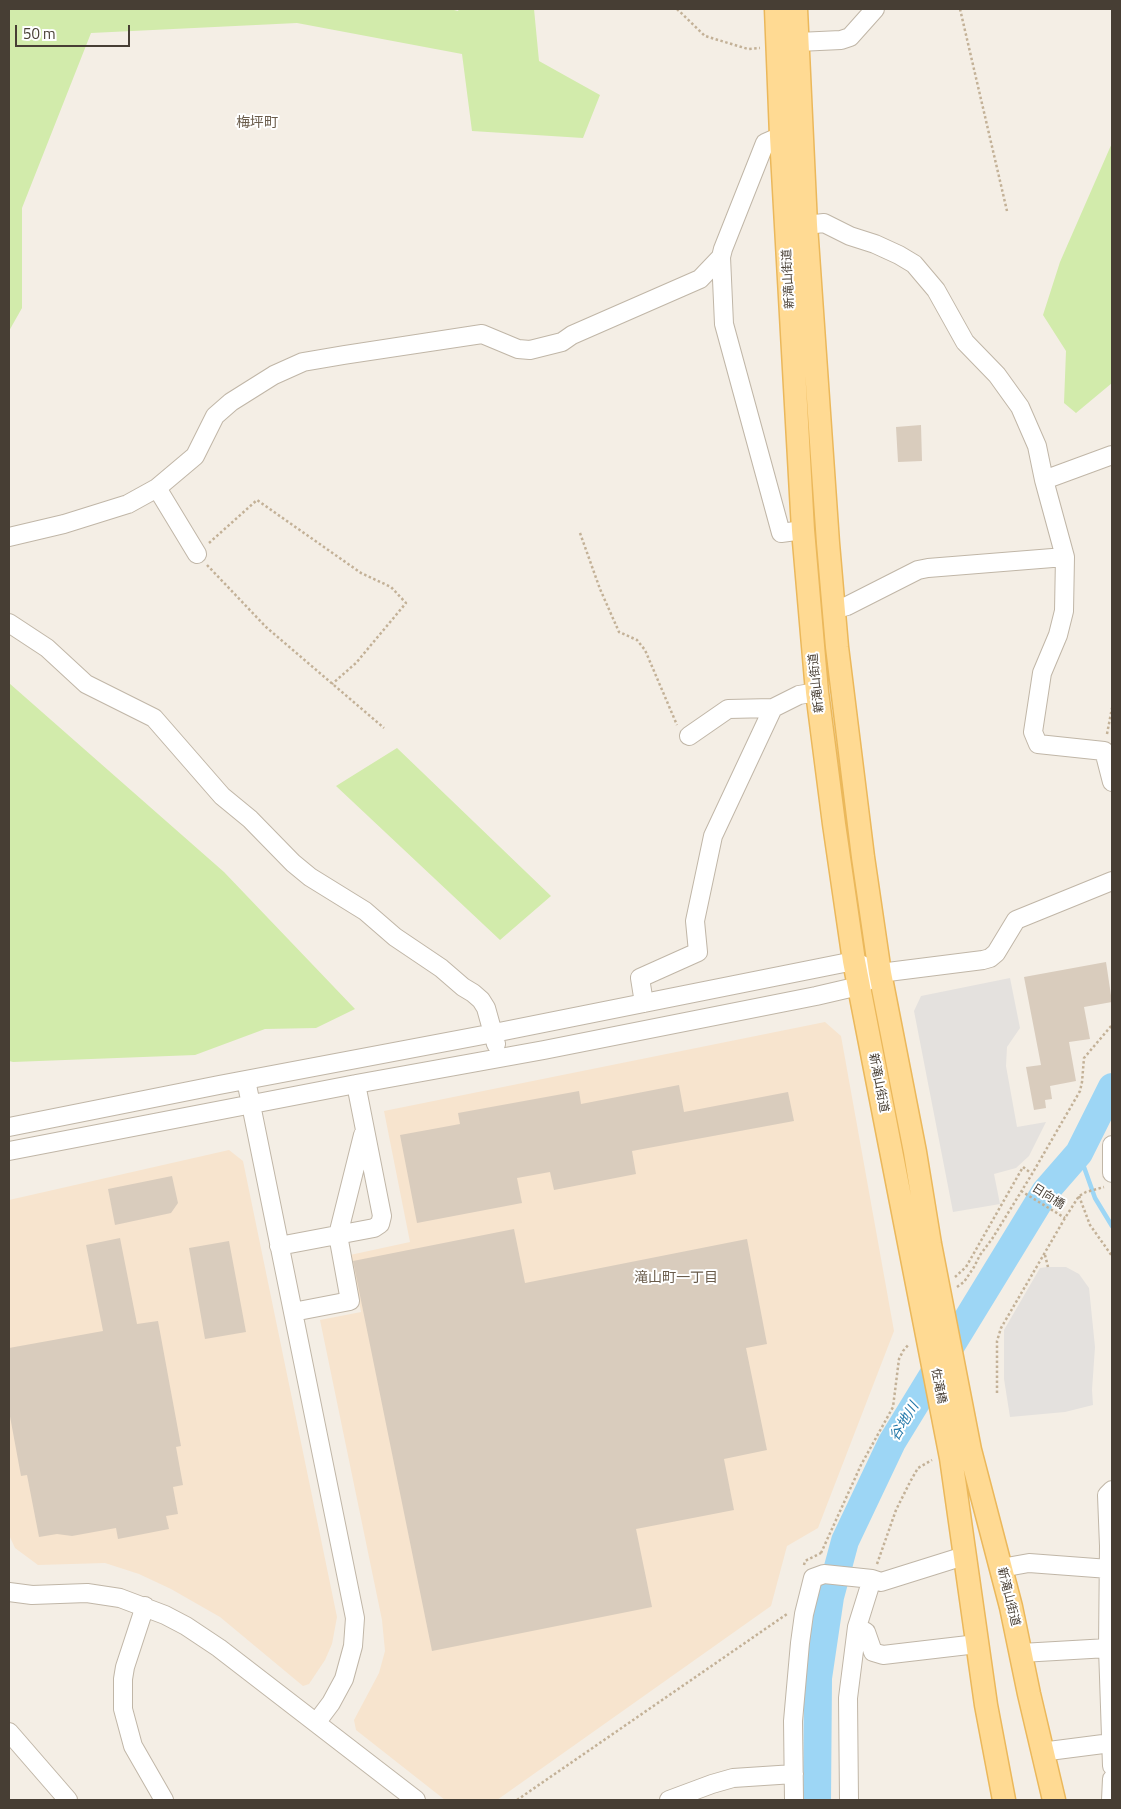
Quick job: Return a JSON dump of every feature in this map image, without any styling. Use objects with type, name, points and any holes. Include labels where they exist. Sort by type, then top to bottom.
[{"type":"main road","name":"新滝山街道","points":[[776,9],[788,45],[806,225],[833,610],[858,819],[880,973],[915,1152],[946,1288],[934,1332]]},
{"type":"main road","name":"新滝山街道","points":[[796,9],[788,45],[781,136],[803,530],[818,692],[834,824],[854,962],[934,1332]]},
{"type":"main road","name":"佐滝橋","points":[[934,1332],[959,1394]]},
{"type":"main road","name":"佐滝橋","points":[[934,1332],[951,1458]]},
{"type":"main road","name":"新滝山街道","points":[[959,1394],[970,1450],[1011,1607],[1041,1752],[1054,1800]]},
{"type":"main road","points":[[951,1458],[990,1728],[1004,1800]]},
{"type":"street","points":[[788,45],[841,40],[850,36],[875,9]]},
{"type":"street","points":[[9,537],[64,524],[128,504],[157,488],[195,456],[215,416],[231,402],[274,375],[303,362],[344,354],[482,334],[518,349],[530,350],[562,342],[572,335],[700,278],[721,257],[765,144],[781,136]]},
{"type":"street","points":[[806,225],[824,223],[850,236],[899,254],[914,264],[936,290],[965,342],[998,375],[1020,407],[1037,446],[1044,480],[1065,557],[1064,611],[1058,635],[1042,672],[1033,732],[1038,744],[1104,751],[1112,782]]},
{"type":"street","points":[[721,257],[724,324],[781,533],[803,530]]},
{"type":"street","points":[[1044,480],[1112,455]]},
{"type":"street","points":[[157,488],[197,554]]},
{"type":"street","points":[[833,610],[847,606],[918,570],[1065,557]]},
{"type":"street","points":[[9,622],[47,648],[86,684],[154,718],[222,796],[250,819],[293,863],[310,877],[365,911],[395,936],[441,968],[481,1000],[489,1015],[499,1058]]},
{"type":"street","points":[[689,736],[728,709],[772,708],[802,694],[818,692]]},
{"type":"street","points":[[644,1003],[640,978],[698,952],[695,922],[712,836],[772,708]]},
{"type":"street","points":[[9,1151],[816,996],[859,986],[880,973],[990,958],[1001,946],[1016,920],[1112,881]]},
{"type":"street","points":[[9,1127],[854,962],[880,973]]},
{"type":"street","points":[[246,1080],[355,1618],[354,1646],[344,1679],[331,1703],[316,1724]]},
{"type":"street","points":[[279,1246],[374,1228],[380,1224],[382,1216],[356,1084]]},
{"type":"street","points":[[293,1312],[350,1301],[338,1235],[365,1129]]},
{"type":"street","points":[[1110,1179],[1112,1145]]},
{"type":"street","points":[[1112,1490],[1107,1495],[1112,1766]]},
{"type":"street","points":[[794,1800],[793,1720],[800,1642],[813,1574],[869,1579],[881,1582],[964,1556]]},
{"type":"street","points":[[1001,1568],[1029,1562],[1109,1569]]},
{"type":"street","points":[[849,1800],[848,1698],[857,1627],[869,1579]]},
{"type":"street","points":[[9,1592],[32,1595],[87,1593],[120,1598],[145,1606],[186,1626],[219,1648],[405,1797]]},
{"type":"street","points":[[145,1606],[125,1667],[123,1709],[133,1746],[164,1800]]},
{"type":"street","points":[[857,1627],[866,1632],[873,1652],[883,1656],[977,1644]]},
{"type":"street","points":[[1021,1653],[1110,1643]]},
{"type":"street","points":[[9,1732],[68,1800]]},
{"type":"street","points":[[1041,1752],[1111,1743]]},
{"type":"street","points":[[669,1800],[690,1796],[733,1778],[794,1774]]},
{"type":"street","points":[[1111,1800],[1112,1779]]},
{"type":"path","points":[[677,9],[705,36],[748,48],[788,45]]},
{"type":"path","points":[[960,9],[1007,211]]},
{"type":"path","points":[[332,684],[356,663],[406,603],[391,587],[361,573],[257,500],[197,554],[266,627],[332,684],[384,728]]},
{"type":"path","points":[[580,532],[600,589],[620,632],[637,640],[645,650],[681,734],[689,736]]},
{"type":"path","points":[[1104,751],[1112,708]]},
{"type":"path","points":[[946,1288],[964,1282],[1022,1191],[1080,1091],[1084,1058],[1112,1025]]},
{"type":"path","points":[[946,1288],[966,1267],[1023,1168],[1032,1174]]},
{"type":"path","points":[[997,1393],[997,1341],[999,1334],[1079,1196],[1110,1179]]},
{"type":"path","name":"日向橋","points":[[1022,1191],[1065,1218]]},
{"type":"path","points":[[1079,1196],[1090,1225],[1112,1256]]},
{"type":"path","points":[[1044,1254],[1048,1267]]},
{"type":"path","points":[[813,1574],[861,1465],[892,1406],[899,1359],[908,1345],[934,1332]]},
{"type":"path","points":[[869,1579],[896,1510],[918,1468],[930,1460],[951,1458]]},
{"type":"path","points":[[813,1574],[805,1561],[821,1553]]},
{"type":"path","points":[[517,1800],[791,1612]]},
{"type":"shaded area","points":[[1010,978],[1020,1028],[1007,1047],[1006,1066],[1017,1127],[1046,1122],[1029,1156],[1016,1168],[994,1174],[1000,1204],[953,1212],[914,1011],[921,996]]},
{"type":"shaded area","points":[[825,1022],[841,1036],[894,1331],[818,1528],[787,1546],[771,1606],[497,1800],[445,1800],[356,1730],[354,1720],[379,1673],[385,1651],[382,1620],[320,1320],[361,1312],[350,1255],[410,1242],[384,1111]]},
{"type":"shaded area","points":[[229,1150],[243,1161],[337,1617],[332,1644],[325,1660],[309,1684],[303,1686],[220,1617],[171,1589],[139,1574],[105,1563],[38,1565],[15,1548],[9,1535],[9,1200]]},
{"type":"shaded area","points":[[1066,1267],[1079,1274],[1089,1288],[1095,1347],[1092,1390],[1093,1405],[1065,1412],[1010,1417],[1004,1379],[1004,1330],[1040,1268]]},
{"type":"green space","points":[[9,9],[450,9],[458,11],[459,9],[534,9],[539,61],[600,95],[583,138],[472,131],[462,54],[297,23],[91,33],[22,208],[22,308],[9,331]]},
{"type":"green space","points":[[1112,143],[1112,383],[1076,413],[1064,403],[1066,351],[1043,315],[1060,262]]},
{"type":"green space","points":[[9,683],[224,872],[355,1009],[316,1028],[265,1029],[195,1055],[9,1061]]},
{"type":"green space","points":[[397,748],[551,896],[500,940],[336,786]]},
{"type":"building","points":[[921,425],[922,461],[898,462],[896,427]]},
{"type":"building","points":[[1106,962],[1112,1002],[1084,1007],[1090,1039],[1069,1042],[1076,1081],[1050,1086],[1052,1099],[1045,1100],[1046,1108],[1034,1110],[1026,1067],[1041,1065],[1024,977]]},
{"type":"building","points":[[679,1085],[684,1112],[788,1092],[794,1121],[632,1151],[636,1174],[554,1190],[550,1172],[517,1178],[522,1203],[417,1223],[400,1135],[460,1124],[458,1113],[579,1091],[581,1104]]},
{"type":"building","points":[[172,1176],[178,1203],[171,1213],[115,1225],[108,1189]]},
{"type":"building","points":[[514,1229],[525,1283],[747,1239],[767,1344],[746,1348],[767,1450],[724,1459],[734,1510],[636,1529],[652,1607],[432,1651],[353,1261]]},
{"type":"building","points":[[120,1238],[137,1324],[158,1321],[181,1446],[176,1447],[183,1485],[173,1487],[178,1514],[166,1516],[169,1529],[118,1539],[116,1528],[72,1536],[57,1534],[39,1537],[27,1475],[21,1476],[9,1411],[9,1348],[103,1331],[86,1245]]},
{"type":"building","points":[[229,1241],[246,1332],[205,1339],[189,1248]]},
{"type":"waterway","name":"谷地川","points":[[817,1800],[818,1678],[830,1597],[845,1541],[892,1442],[1045,1192],[1079,1153],[1112,1087]]},
{"type":"waterway","points":[[1079,1153],[1095,1198],[1112,1226]]},
{"type":"district","name":"梅坪町","points":[[257,124]]},
{"type":"district","name":"滝山町一丁目","points":[[676,1279]]}]
